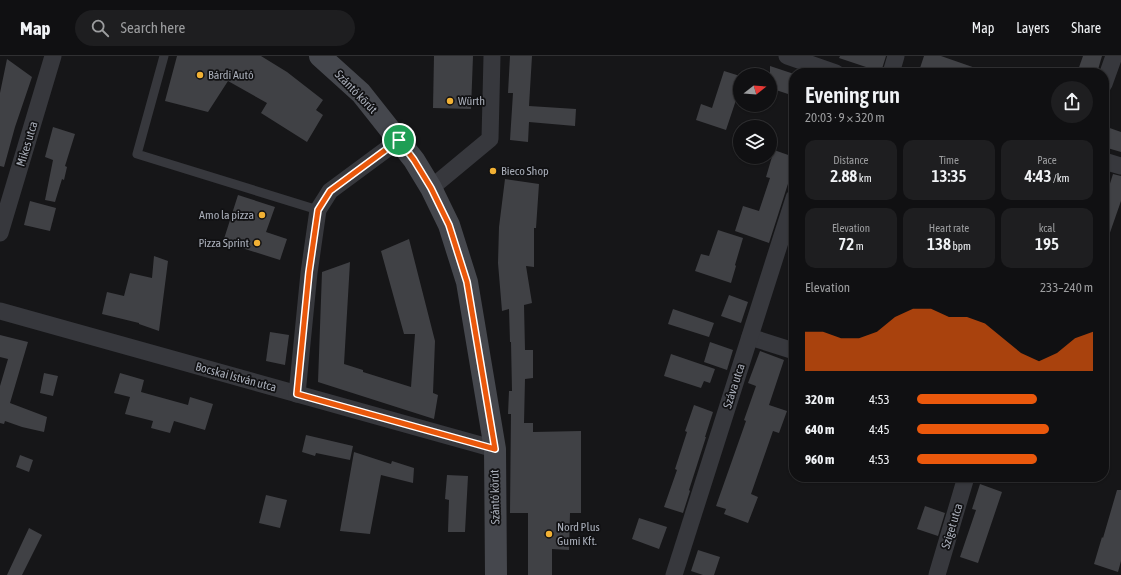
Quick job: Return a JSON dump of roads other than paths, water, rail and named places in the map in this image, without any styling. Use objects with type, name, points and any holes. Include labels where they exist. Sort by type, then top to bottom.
[{"type":"street","name":"Mikes utca","points":[[0,232],[53,56]]},
{"type":"street","name":"Szántó körút","points":[[320,56],[361,93],[399,140],[414,160],[431,188],[449,225],[467,282],[495,449],[496,575]]},
{"type":"street","points":[[431,188],[490,139],[492,56]]},
{"type":"street","points":[[787,56],[821,68]]},
{"type":"street","points":[[892,68],[896,56]]},
{"type":"street","points":[[1109,70],[1114,56]]},
{"type":"street","points":[[297,394],[309,272],[318,210],[330,191],[399,140]]},
{"type":"street","points":[[1109,162],[1121,166]]},
{"type":"street","name":"Száva utca","points":[[674,575],[789,214]]},
{"type":"street","name":"Bocskai István utca","points":[[0,311],[495,449]]},
{"type":"street","points":[[750,336],[789,349]]},
{"type":"street","name":"Sziget utca","points":[[937,575],[965,482]]},
{"type":"lane","points":[[164,56],[137,154],[318,210]]},
{"type":"place","name":"Bárdi Autó","points":[[200,75]]},
{"type":"place","name":"Würth","points":[[450,101]]},
{"type":"place","name":"Bieco Shop","points":[[493,171]]},
{"type":"place","name":"Amo la pizza","points":[[262,215]]},
{"type":"place","name":"Pizza Sprint","points":[[257,243]]},
{"type":"place","name":"Nord Plus Gumi Kft.","points":[[549,534]]}]
